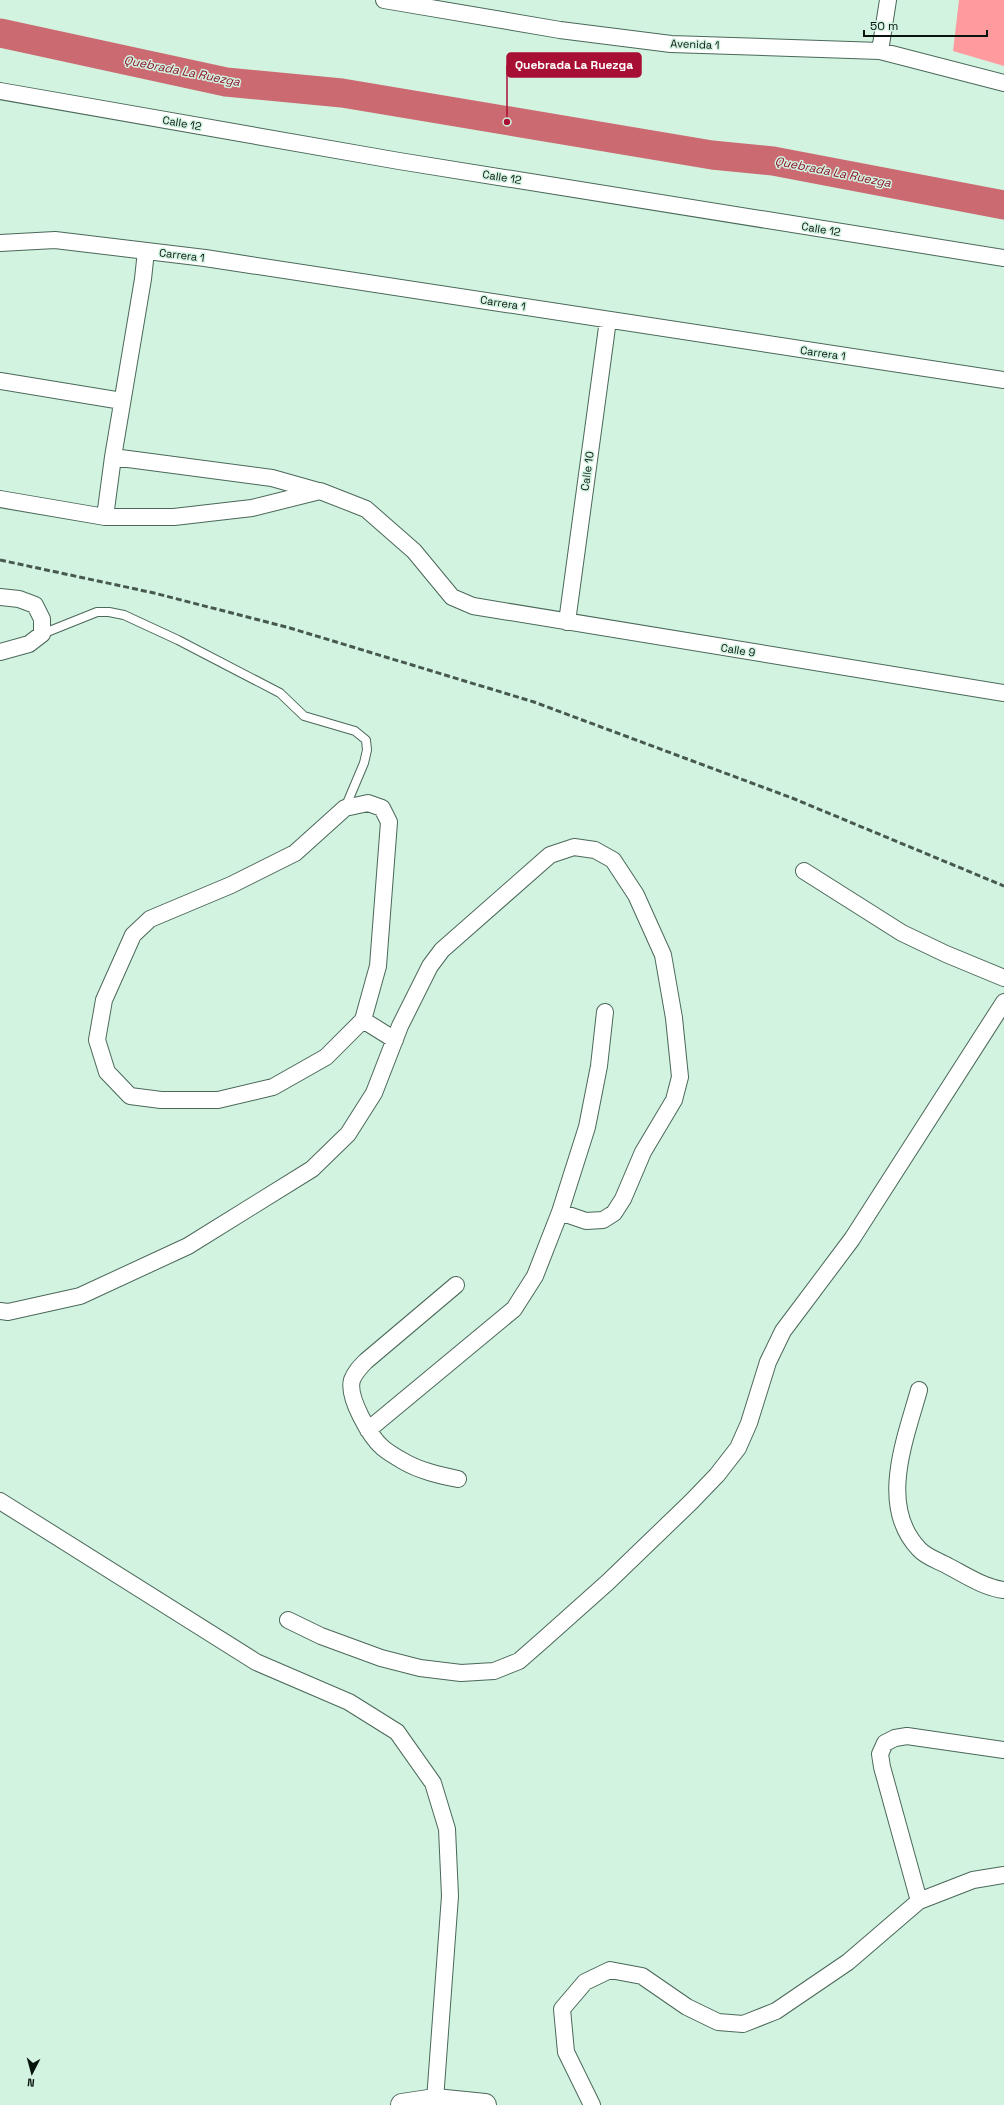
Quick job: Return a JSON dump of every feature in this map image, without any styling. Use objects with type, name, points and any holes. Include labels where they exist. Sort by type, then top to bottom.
[{"type":"street","name":"Avenida 1","points":[[384,0],[560,30],[671,44],[880,51],[1004,84]]},
{"type":"street","points":[[880,51],[888,0]]},
{"type":"street","name":"Calle 12","points":[[0,91],[407,162],[1004,258]]},
{"type":"street","name":"Carrera 1","points":[[0,243],[56,240],[212,259],[1004,380]]},
{"type":"street","points":[[105,517],[113,457],[143,279],[146,251]]},
{"type":"street","name":"Calle 10","points":[[567,622],[608,320]]},
{"type":"street","points":[[0,381],[122,401]]},
{"type":"street","name":"Calle 9","points":[[113,457],[272,478],[320,491],[366,509],[414,551],[452,597],[473,606],[1004,693]]},
{"type":"street","points":[[0,499],[105,517],[174,517],[252,508],[320,491]]},
{"type":"street","points":[[0,597],[18,599],[35,605],[42,619],[42,634],[30,644],[0,652]]},
{"type":"street","points":[[368,803],[382,808],[389,822],[378,966],[363,1020],[326,1056],[273,1087],[218,1100],[161,1100],[130,1096],[107,1072],[97,1040],[104,1000],[133,935],[150,919],[231,885],[295,854],[345,808],[368,803]]},
{"type":"street","points":[[0,1311],[8,1312],[80,1296],[188,1246],[312,1169],[348,1134],[374,1093],[394,1040],[430,966],[442,950],[550,855],[574,847],[595,850],[613,860],[636,895],[663,955],[674,1018],[680,1077],[674,1100],[643,1152],[623,1199],[614,1213],[603,1220],[586,1221],[560,1212]]},
{"type":"street","points":[[804,871],[902,932],[946,954],[1004,978]]},
{"type":"street","points":[[288,1620],[321,1636],[381,1658],[420,1668],[461,1673],[494,1671],[519,1661],[608,1582],[691,1502],[717,1475],[738,1448],[749,1423],[768,1362],[783,1331],[852,1239],[1004,1002]]},
{"type":"street","points":[[368,1430],[514,1309],[536,1276],[560,1212],[587,1127],[599,1066],[605,1012]]},
{"type":"street","points":[[363,1020],[394,1040]]},
{"type":"street","points":[[456,1285],[366,1361],[356,1372],[351,1382],[356,1408],[368,1430],[382,1447],[404,1462],[427,1472],[458,1479]]},
{"type":"street","points":[[919,1390],[900,1458],[897,1501],[905,1532],[920,1551],[960,1573],[996,1589],[1004,1590]]},
{"type":"street","points":[[0,1501],[256,1662],[349,1702],[397,1732],[433,1783],[447,1829],[450,1896],[447,2102]]},
{"type":"street","points":[[919,1902],[882,1767],[880,1754],[884,1743],[895,1738],[907,1736],[1004,1750]]},
{"type":"street","points":[[592,2105],[566,2052],[562,2009],[585,1982],[610,1970],[642,1976],[687,2007],[718,2022],[743,2024],[776,2011],[848,1962],[919,1902],[973,1880],[1004,1875]]},
{"type":"street","points":[[402,2105],[447,2102],[485,2105]]},
{"type":"lane","points":[[42,634],[97,612],[109,612],[124,615],[178,640],[280,693],[304,716],[355,731],[366,740],[367,750],[345,808]]},
{"type":"shaded area","points":[[959,0],[1004,0],[1004,66],[953,51]]},
{"type":"waterway","name":"Quebrada La Ruezga","points":[[0,33],[226,82],[342,93],[712,155],[773,161],[1004,205]]},
{"type":"railway","points":[[0,560],[154,593],[290,628],[534,702],[792,798],[1004,886]]},
{"type":"place","name":"Quebrada La Ruezga","points":[[507,122]]}]
